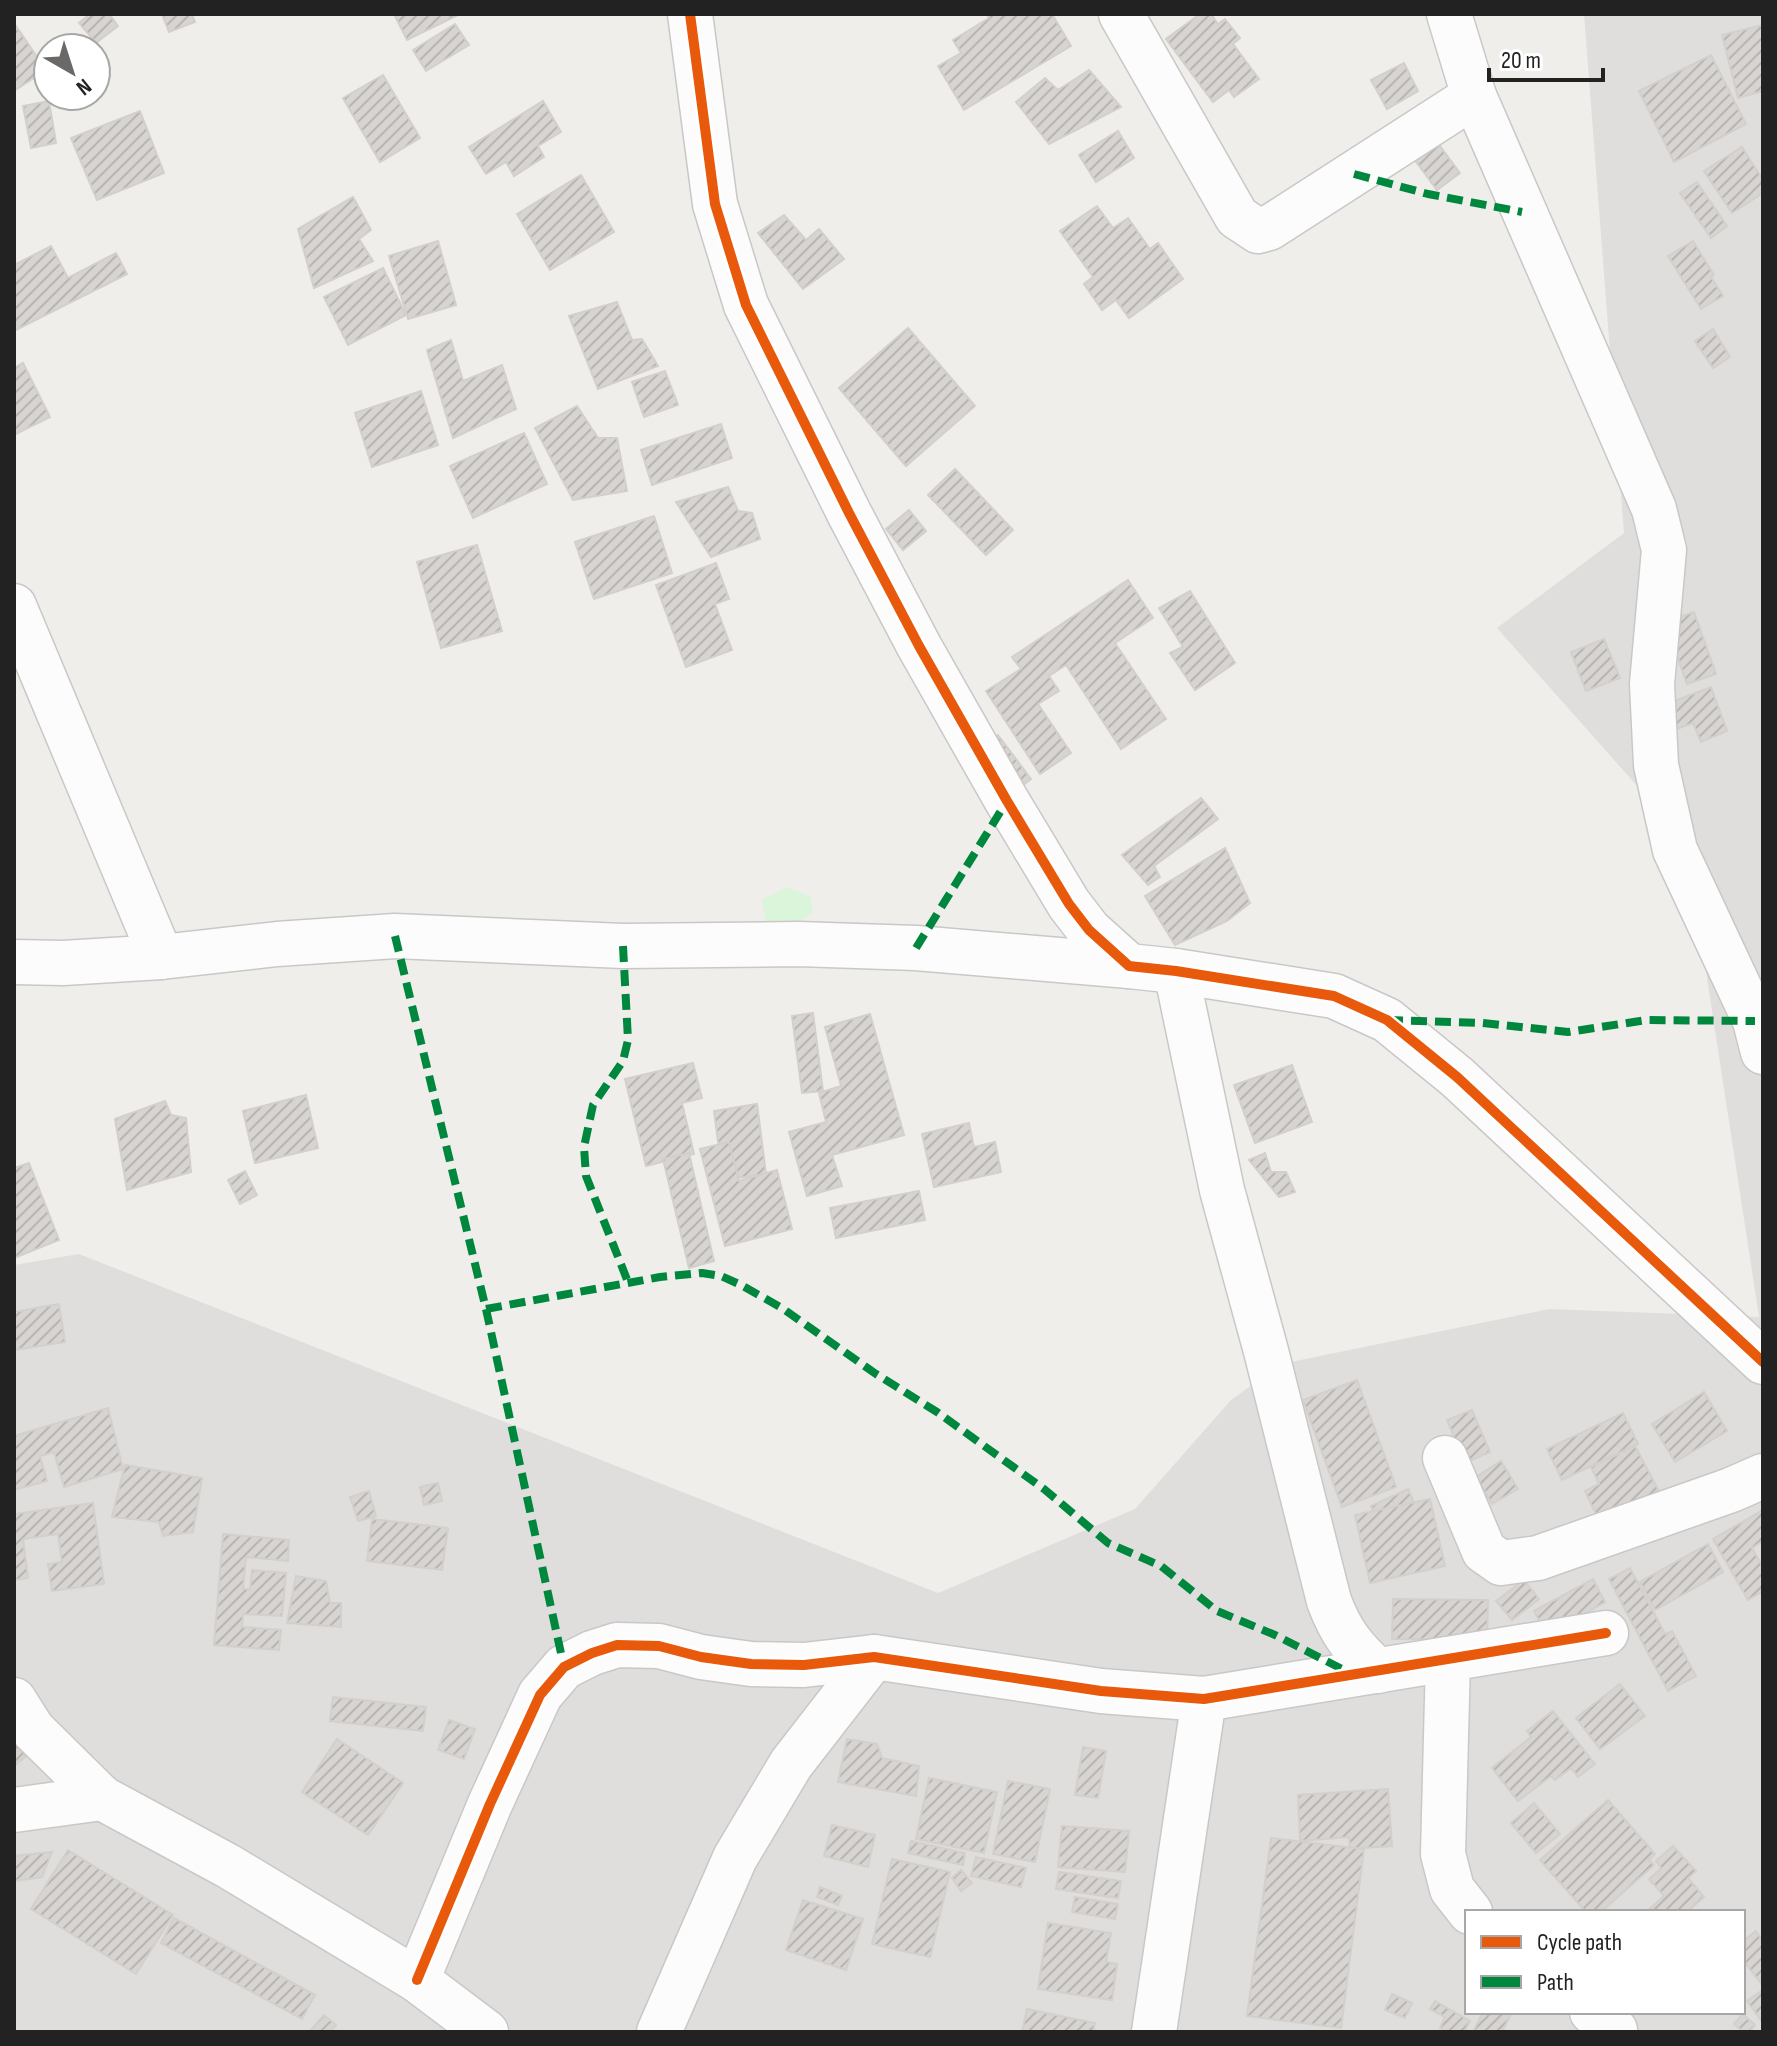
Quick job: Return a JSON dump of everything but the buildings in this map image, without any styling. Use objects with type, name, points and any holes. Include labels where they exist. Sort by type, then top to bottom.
[{"type":"street","points":[[690,14],[715,204],[746,305],[898,606],[1007,801],[1069,904],[1089,930],[1129,966]]},
{"type":"street","points":[[1121,14],[1237,217],[1258,231],[1269,228],[1474,96]]},
{"type":"street","points":[[1449,14],[1474,96],[1654,509],[1664,550],[1652,684],[1656,765],[1675,850],[1755,1021],[1763,1052]]},
{"type":"street","points":[[14,606],[161,957]]},
{"type":"street","points":[[14,962],[63,963],[161,957],[277,944],[395,936],[623,946],[798,944],[916,948],[1129,966],[1334,996],[1387,1020],[1457,1077],[1763,1362]]},
{"type":"street","points":[[1176,971],[1222,1190],[1329,1601],[1339,1628],[1378,1671]]},
{"type":"street","points":[[1445,1458],[1484,1551],[1501,1563],[1538,1558],[1763,1476]]},
{"type":"street","points":[[417,1980],[490,1804],[540,1695],[564,1667],[617,1645],[659,1646],[701,1657],[751,1664],[804,1665],[874,1657],[1101,1691],[1204,1699],[1606,1633]]},
{"type":"street","points":[[659,2032],[735,1858],[791,1764],[874,1657]]},
{"type":"street","points":[[1448,1659],[1443,1854],[1452,1889],[1468,1910]]},
{"type":"street","points":[[1154,2032],[1204,1699]]},
{"type":"street","points":[[14,1700],[33,1730],[102,1798],[228,1866],[417,1980],[486,2032]]},
{"type":"street","points":[[14,1810],[39,1804],[102,1798]]},
{"type":"shaded area","points":[[1584,14],[1763,14],[1763,2032],[14,2032],[14,1265],[79,1254],[938,1593],[1135,1509],[1231,1400],[1281,1364],[1549,1309],[1759,1317],[1686,841],[1497,628],[1624,533]]},
{"type":"green space","points":[[787,887],[811,897],[813,913],[783,930],[766,921],[762,900]]},
{"type":"marked path","points":[[1354,174],[1428,194],[1522,212]]},
{"type":"marked path","points":[[916,948],[1007,801]]},
{"type":"marked path","points":[[395,936],[486,1309],[564,1667]]},
{"type":"marked path","points":[[623,946],[628,1040],[623,1061],[593,1105],[584,1147],[586,1176],[628,1282]]},
{"type":"marked path","points":[[1387,1020],[1482,1023],[1568,1032],[1647,1020],[1755,1021]]},
{"type":"marked path","points":[[486,1309],[660,1277],[702,1273],[721,1276],[782,1308],[876,1374],[937,1412],[1044,1489],[1108,1543],[1161,1566],[1217,1611],[1275,1635],[1350,1673]]},
{"type":"cycle path","points":[[690,14],[715,204],[746,305],[919,646],[1007,801],[1069,904],[1089,930],[1129,966],[1334,996],[1387,1020],[1457,1077],[1763,1362]]},
{"type":"cycle path","points":[[417,1980],[490,1804],[540,1695],[564,1667],[617,1645],[659,1646],[701,1657],[751,1664],[804,1665],[874,1657],[1101,1691],[1204,1699],[1606,1633]]}]
